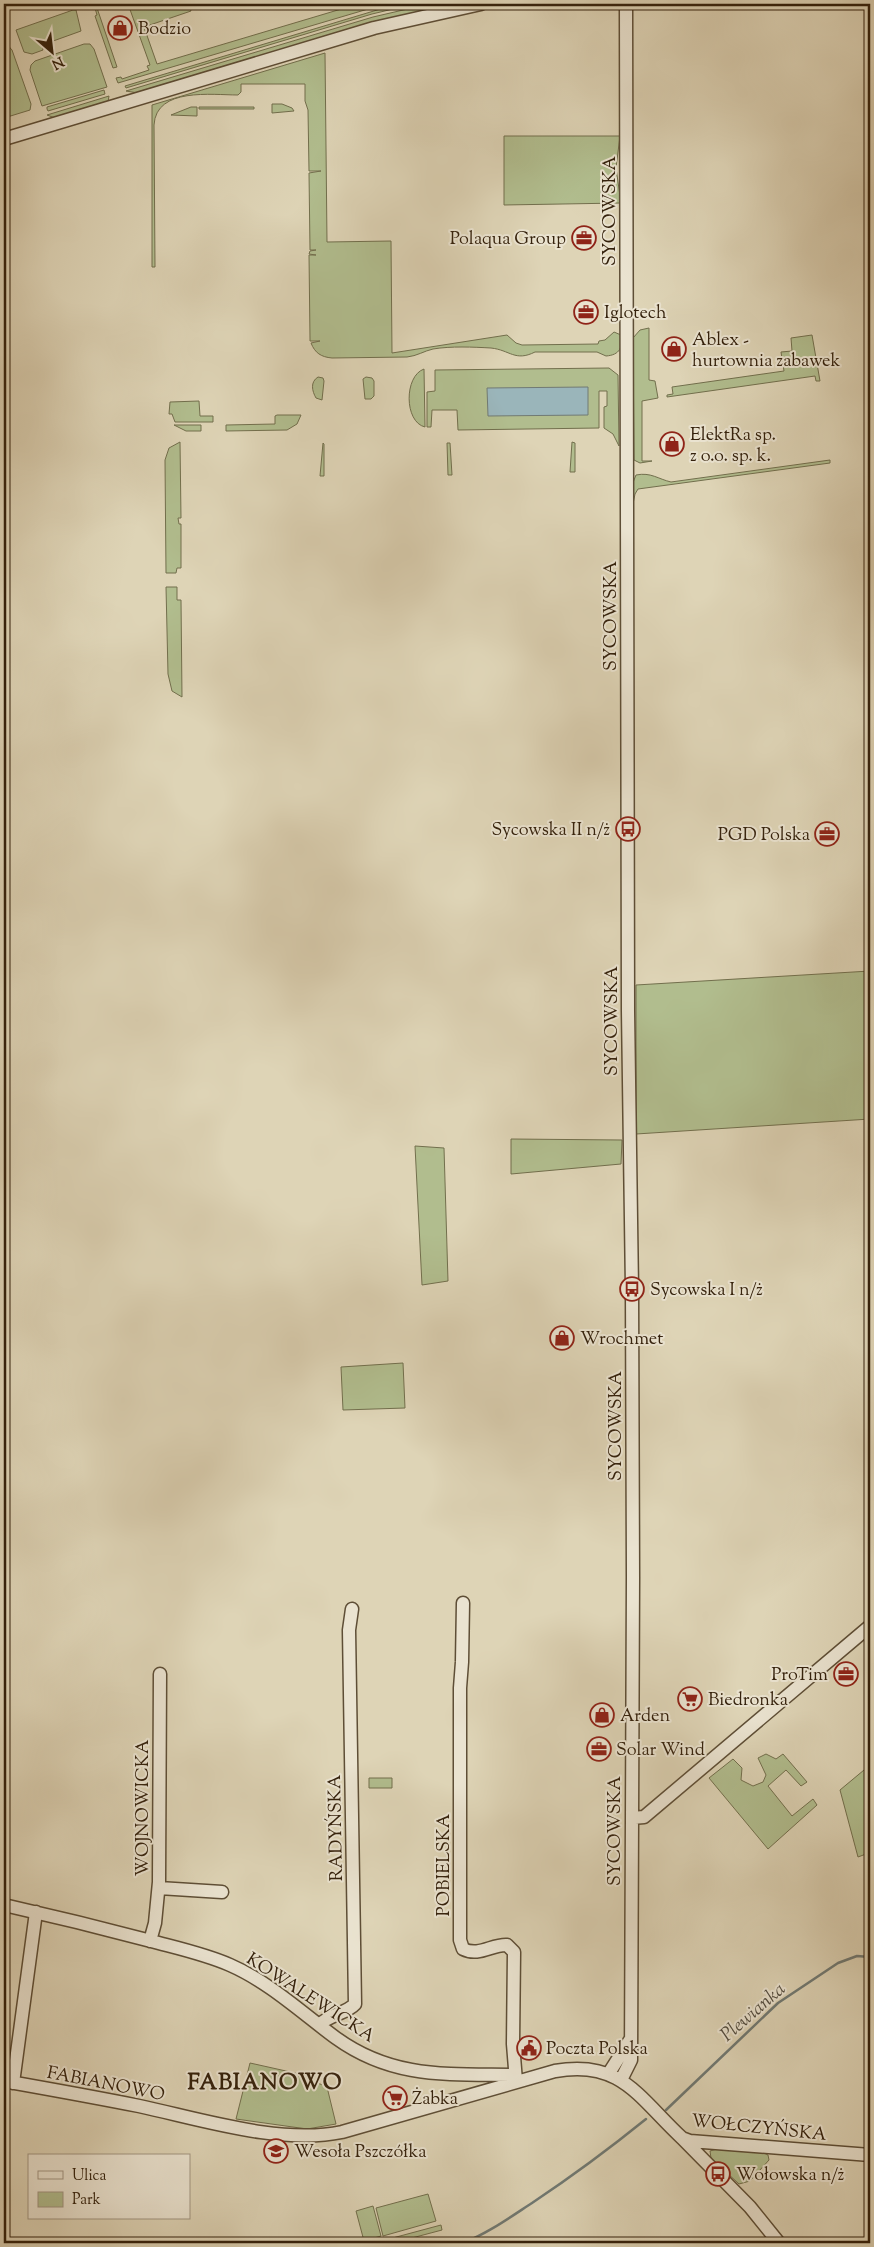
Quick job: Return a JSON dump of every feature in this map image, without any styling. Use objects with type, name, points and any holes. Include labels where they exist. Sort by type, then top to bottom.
[{"type":"street","points":[[4,139],[396,22],[481,4]]},
{"type":"street","name":"SYCOWSKA","points":[[621,2080],[630,2060],[631,2038],[632,1818],[632,1288],[628,1011],[626,4]]},
{"type":"street","name":"POBIELSKA","points":[[463,1603],[460,1688],[460,1940],[463,1949],[468,1952],[490,1949],[500,1944],[507,1945],[514,1952],[515,2079]]},
{"type":"street","name":"RADYŃSKA","points":[[319,2025],[326,2019],[350,2009],[355,2004],[349,1630],[352,1609]]},
{"type":"street","points":[[632,1818],[644,1817],[870,1626]]},
{"type":"street","name":"WOJNOWICKA","points":[[150,1941],[155,1923],[159,1888],[160,1674]]},
{"type":"street","points":[[159,1888],[222,1892]]},
{"type":"street","name":"KOWALEWICKA","points":[[4,1905],[206,1956],[244,1972],[342,2042],[393,2067],[425,2073],[465,2074],[515,2079]]},
{"type":"street","points":[[8,2082],[36,1912]]},
{"type":"street","name":"SYCOWSKA","points":[[609,2073],[624,2052],[631,2038]]},
{"type":"street","name":"FABIANOWO","points":[[8,2082],[104,2099],[236,2127],[306,2136],[342,2132],[471,2095],[515,2079],[576,2068],[596,2069],[609,2073]]},
{"type":"street","name":"WOŁCZYŃSKA","points":[[609,2073],[621,2080],[682,2138],[697,2142],[870,2155]]},
{"type":"street","points":[[465,2074],[471,2095]]},
{"type":"street","points":[[682,2138],[750,2207],[779,2243]]},
{"type":"green space","points":[[128,4],[189,5],[191,11],[144,27],[157,64],[358,4],[385,4],[118,83],[116,78],[121,77],[122,79],[149,70],[147,66],[150,65]]},
{"type":"green space","points":[[397,4],[414,4],[372,14],[126,88],[125,86]]},
{"type":"green space","points":[[429,4],[452,4],[138,93],[126,91],[373,17]]},
{"type":"green space","points":[[96,5],[117,67],[113,68],[95,16],[97,15]]},
{"type":"green space","points":[[76,10],[81,31],[42,45],[43,50],[32,54],[24,52],[16,30]]},
{"type":"green space","points":[[4,41],[12,50],[31,104],[30,110],[4,118]]},
{"type":"green space","points":[[84,44],[90,44],[94,49],[107,87],[42,106],[30,70],[31,65],[35,61]]},
{"type":"green space","points":[[325,53],[327,242],[391,241],[392,353],[507,335],[516,343],[522,345],[598,344],[599,341],[605,340],[614,332],[621,335],[620,350],[615,354],[606,356],[597,352],[535,352],[517,356],[498,349],[455,347],[433,349],[407,357],[332,358],[325,357],[317,352],[311,343],[320,341],[310,341],[309,255],[316,255],[309,254],[310,251],[316,250],[310,250],[309,173],[321,171],[309,171],[308,110],[305,101],[305,84],[241,84],[241,92],[238,95],[201,94],[175,99],[164,104],[157,113],[154,125],[155,267],[152,267],[152,105]]},
{"type":"green space","points":[[104,90],[105,94],[48,111],[47,109],[47,107]]},
{"type":"green space","points":[[109,96],[108,102],[55,118],[47,115]]},
{"type":"green space","points":[[272,104],[282,104],[292,108],[294,111],[272,113]]},
{"type":"green space","points":[[191,107],[197,107],[197,116],[171,115]]},
{"type":"green space","points":[[199,107],[254,107],[254,109],[199,109]]},
{"type":"green space","points":[[504,136],[620,136],[616,168],[621,203],[504,205]]},
{"type":"green space","points":[[649,328],[649,380],[655,381],[658,398],[642,401],[642,461],[652,461],[640,463],[634,460],[633,338],[640,330]]},
{"type":"green space","points":[[812,335],[820,381],[816,381],[815,376],[667,397],[667,395],[673,394],[672,387],[784,371],[781,352],[792,351],[791,338]]},
{"type":"green space","points":[[609,368],[618,375],[619,446],[613,434],[604,428],[604,407],[607,406],[607,391],[599,391],[599,428],[458,430],[457,410],[432,410],[431,427],[427,427],[427,392],[435,391],[435,370]]},
{"type":"green space","points":[[424,369],[425,427],[413,417],[409,399],[413,380],[417,373]]},
{"type":"green space","points":[[318,377],[323,378],[324,381],[322,400],[316,398],[313,390],[314,381]]},
{"type":"green space","points":[[366,377],[372,378],[374,381],[374,396],[371,399],[365,399],[363,379]]},
{"type":"green space","points":[[199,401],[200,416],[213,416],[213,422],[175,422],[172,414],[169,414],[170,402]]},
{"type":"green space","points":[[301,415],[297,424],[287,430],[226,431],[226,425],[275,424],[275,416]]},
{"type":"green space","points":[[174,425],[201,425],[201,431],[186,431]]},
{"type":"green space","points":[[180,442],[181,518],[178,518],[179,524],[181,524],[181,568],[177,568],[176,573],[166,573],[165,460],[169,448]]},
{"type":"green space","points":[[572,442],[575,443],[575,472],[570,472]]},
{"type":"green space","points":[[323,443],[324,476],[320,476]]},
{"type":"green space","points":[[447,443],[450,443],[452,475],[448,475]]},
{"type":"green space","points":[[830,460],[830,463],[638,489],[633,504],[632,485],[636,475],[650,475],[671,482]]},
{"type":"green space","points":[[166,587],[177,587],[177,600],[181,600],[182,697],[172,691],[168,674]]},
{"type":"green space","points":[[870,971],[870,1119],[636,1134],[636,985]]},
{"type":"green space","points":[[511,1139],[622,1140],[621,1164],[511,1174]]},
{"type":"green space","points":[[415,1146],[444,1148],[448,1281],[422,1285]]},
{"type":"green space","points":[[403,1363],[405,1408],[343,1410],[341,1367]]},
{"type":"green space","points":[[766,1754],[776,1759],[783,1754],[807,1782],[801,1786],[786,1770],[768,1786],[792,1816],[813,1799],[817,1805],[768,1849],[709,1778],[733,1759],[742,1768],[741,1780],[753,1786],[763,1782],[766,1775],[758,1758]]},
{"type":"green space","points":[[870,1765],[870,1829],[866,1831],[866,1854],[858,1857],[840,1790]]},
{"type":"green space","points":[[369,1778],[392,1778],[392,1788],[369,1788]]},
{"type":"green space","points":[[250,2063],[295,2073],[327,2087],[336,2124],[307,2129],[236,2119]]},
{"type":"green space","points":[[717,2149],[764,2153],[768,2155],[769,2160],[750,2181],[739,2184],[711,2158],[710,2151]]},
{"type":"green space","points":[[428,2194],[436,2221],[383,2236],[376,2208]]},
{"type":"green space","points":[[373,2206],[381,2236],[364,2241],[356,2211]]},
{"type":"green space","points":[[441,2225],[442,2230],[393,2243],[374,2243]]},
{"type":"water","points":[[588,387],[588,415],[488,416],[487,388]]},
{"type":"waterway","name":"Plewianka","points":[[666,2110],[778,2003],[838,1963],[857,1956],[870,1957]]},
{"type":"waterway","name":"Plewianka","points":[[463,2243],[498,2225],[547,2193],[646,2119]]},
{"type":"place","name":"Bodzio","points":[[120,28]]},
{"type":"place","name":"Polaqua Group","points":[[584,238]]},
{"type":"place","name":"Iglotech","points":[[586,312]]},
{"type":"place","name":"Ablex - hurtownia zabawek","points":[[674,349]]},
{"type":"place","name":"ElektRa sp. z o.o. sp. k.","points":[[672,444]]},
{"type":"place","name":"Sycowska II n/ż","points":[[628,829]]},
{"type":"place","name":"PGD Polska","points":[[827,834]]},
{"type":"place","name":"Sycowska I n/ż","points":[[632,1289]]},
{"type":"place","name":"Wrochmet","points":[[562,1338]]},
{"type":"place","name":"ProTim","points":[[846,1674]]},
{"type":"place","name":"Biedronka","points":[[690,1699]]},
{"type":"place","name":"Arden","points":[[602,1715]]},
{"type":"place","name":"Solar Wind","points":[[599,1749]]},
{"type":"place","name":"Poczta Polska","points":[[529,2048]]},
{"type":"place","name":"Żabka","points":[[395,2098]]},
{"type":"place","name":"Wesoła Pszczółka","points":[[276,2151]]},
{"type":"place","name":"Wołowska n/ż","points":[[718,2174]]},
{"type":"district","name":"FABIANOWO","points":[[265,2081]]}]
